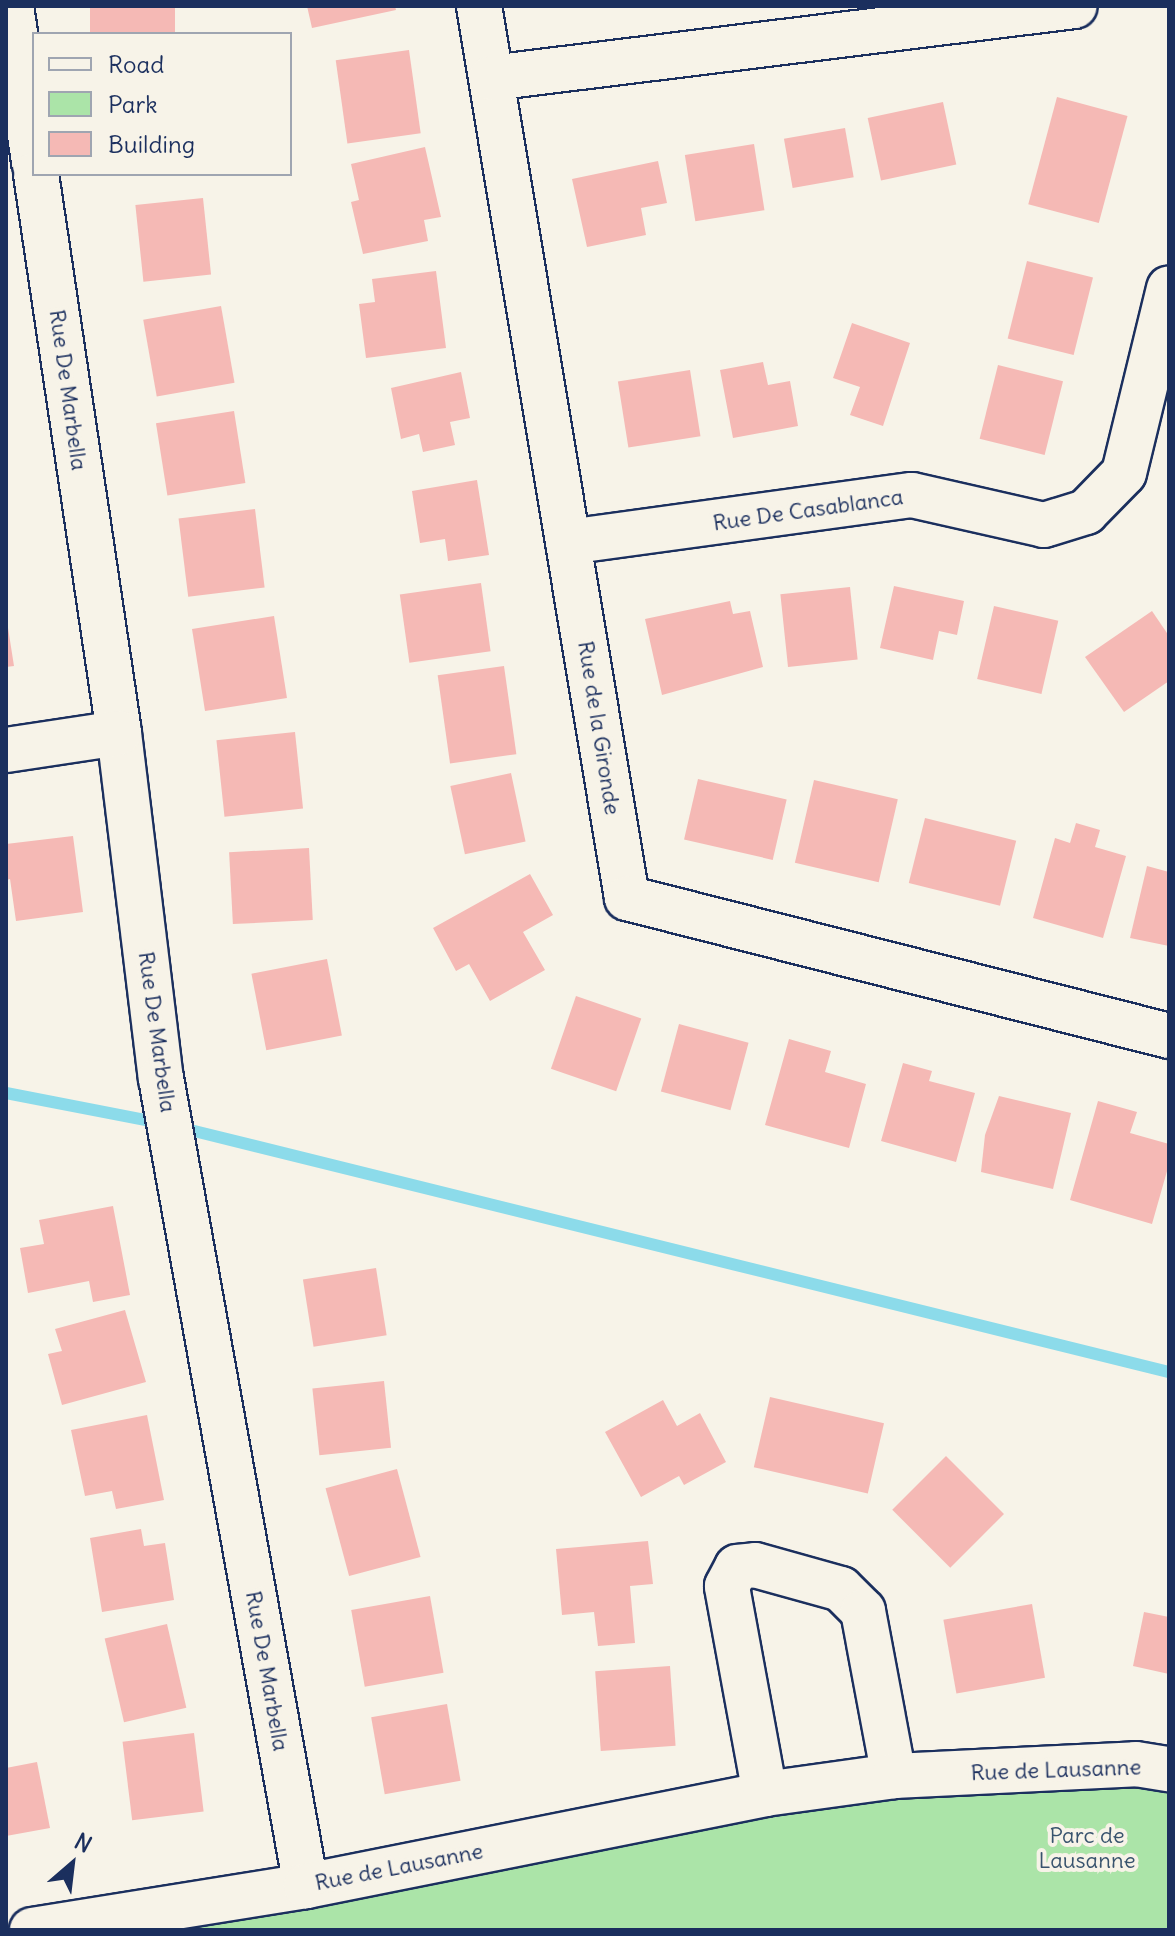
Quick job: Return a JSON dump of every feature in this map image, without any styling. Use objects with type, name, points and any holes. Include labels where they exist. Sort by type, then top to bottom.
[{"type":"street","points":[[11,6],[32,148]]},
{"type":"street","name":"Rue de la Gironde","points":[[479,6],[627,898],[1169,1036]]},
{"type":"street","points":[[491,78],[1075,6]]},
{"type":"street","name":"Rue De Marbella","points":[[36,176],[119,733],[161,1078],[306,1886]]},
{"type":"street","name":"Rue De Casablanca","points":[[568,542],[912,495],[1044,525],[1086,512],[1124,473],[1169,288]]},
{"type":"street","points":[[6,750],[119,733]]},
{"type":"street","points":[[765,1794],[727,1586],[737,1567],[755,1565],[841,1589],[863,1611],[894,1776]]},
{"type":"street","name":"Rue de Lausanne","points":[[32,1930],[306,1886],[765,1794],[894,1776],[1136,1764],[1169,1769]]},
{"type":"green space","name":"Parc de Lausanne","points":[[1169,1769],[1169,1930],[105,1930],[765,1794]]},
{"type":"building","points":[[90,6],[175,6],[175,32],[90,32]]},
{"type":"building","points":[[307,6],[395,6],[396,10],[312,28]]},
{"type":"building","points":[[409,50],[421,133],[347,143],[336,60]]},
{"type":"building","points":[[1057,97],[1128,116],[1099,223],[1028,204]]},
{"type":"building","points":[[943,102],[956,165],[881,181],[868,118]]},
{"type":"building","points":[[845,128],[854,177],[793,188],[784,139]]},
{"type":"building","points":[[754,144],[764,210],[695,221],[685,155]]},
{"type":"building","points":[[425,147],[441,217],[424,220],[428,241],[363,254],[351,202],[359,200],[351,164]]},
{"type":"building","points":[[658,161],[667,203],[641,208],[646,235],[587,247],[572,179]]},
{"type":"building","points":[[203,198],[211,275],[143,282],[135,205]]},
{"type":"building","points":[[1027,261],[1093,277],[1074,355],[1008,339]]},
{"type":"building","points":[[436,271],[446,348],[366,358],[359,304],[375,302],[372,279]]},
{"type":"building","points":[[221,306],[235,383],[157,397],[143,320]]},
{"type":"building","points":[[852,323],[910,343],[883,426],[850,415],[860,387],[833,378]]},
{"type":"building","points":[[763,362],[768,385],[790,381],[798,426],[733,438],[720,370]]},
{"type":"building","points":[[998,365],[1063,381],[1045,455],[980,439]]},
{"type":"building","points":[[690,370],[700,436],[628,448],[618,381]]},
{"type":"building","points":[[461,372],[470,418],[450,422],[455,445],[423,452],[419,434],[401,439],[391,388]]},
{"type":"building","points":[[234,411],[245,483],[167,495],[156,423]]},
{"type":"building","points":[[477,480],[489,555],[448,561],[445,539],[420,543],[412,491]]},
{"type":"building","points":[[255,509],[265,587],[188,597],[179,518]]},
{"type":"building","points":[[481,583],[491,651],[409,663],[400,594]]},
{"type":"building","points":[[894,586],[964,601],[957,635],[939,631],[933,660],[880,648]]},
{"type":"building","points":[[850,587],[858,660],[788,667],[780,594]]},
{"type":"building","points":[[730,601],[733,614],[750,611],[763,667],[662,695],[645,619]]},
{"type":"building","points":[[994,606],[1058,621],[1041,694],[977,679]]},
{"type":"building","points":[[1152,611],[1169,636],[1169,681],[1124,712],[1085,657]]},
{"type":"building","points":[[6,615],[14,666],[6,667]]},
{"type":"building","points":[[274,616],[287,698],[205,711],[192,629]]},
{"type":"building","points":[[504,666],[516,754],[450,763],[438,675]]},
{"type":"building","points":[[295,732],[303,809],[224,817],[216,740]]},
{"type":"building","points":[[511,773],[526,841],[465,854],[450,786]]},
{"type":"building","points":[[698,779],[787,799],[773,860],[684,839]]},
{"type":"building","points":[[814,780],[898,799],[879,882],[795,863]]},
{"type":"building","points":[[925,818],[1016,841],[1000,906],[909,883]]},
{"type":"building","points":[[1076,823],[1100,830],[1095,847],[1126,856],[1103,938],[1033,918],[1055,838],[1070,843]]},
{"type":"building","points":[[73,836],[83,912],[16,921],[10,879],[6,880],[6,844]]},
{"type":"building","points":[[309,848],[313,920],[233,924],[229,852]]},
{"type":"building","points":[[1147,866],[1169,872],[1169,946],[1130,938]]},
{"type":"building","points":[[530,874],[553,915],[523,932],[545,970],[490,1001],[469,964],[456,971],[433,928]]},
{"type":"building","points":[[327,959],[342,1036],[266,1050],[251,974]]},
{"type":"building","points":[[576,996],[641,1018],[616,1091],[551,1069]]},
{"type":"building","points":[[679,1024],[749,1043],[730,1110],[661,1092]]},
{"type":"building","points":[[789,1039],[831,1051],[825,1072],[866,1084],[849,1148],[765,1125]]},
{"type":"building","points":[[903,1063],[932,1071],[929,1081],[975,1093],[956,1162],[881,1141]]},
{"type":"building","points":[[999,1096],[1071,1113],[1053,1189],[981,1172],[985,1135]]},
{"type":"building","points":[[1098,1101],[1137,1112],[1130,1133],[1169,1144],[1169,1164],[1152,1224],[1070,1200]]},
{"type":"building","points":[[113,1206],[130,1295],[93,1302],[89,1281],[28,1293],[20,1248],[44,1244],[39,1220]]},
{"type":"building","points":[[376,1268],[387,1335],[314,1347],[303,1280]]},
{"type":"building","points":[[125,1310],[146,1382],[62,1405],[48,1354],[62,1351],[55,1329]]},
{"type":"building","points":[[384,1381],[391,1448],[319,1455],[312,1389]]},
{"type":"building","points":[[770,1397],[884,1423],[868,1493],[754,1467]]},
{"type":"building","points":[[663,1400],[677,1426],[700,1413],[726,1462],[684,1485],[679,1476],[641,1497],[605,1432]]},
{"type":"building","points":[[147,1415],[164,1500],[116,1509],[112,1491],[85,1496],[71,1430]]},
{"type":"building","points":[[946,1456],[1004,1514],[950,1568],[892,1510]]},
{"type":"building","points":[[397,1469],[421,1557],[349,1576],[326,1488]]},
{"type":"building","points":[[141,1529],[144,1546],[165,1543],[174,1600],[102,1612],[90,1538]]},
{"type":"building","points":[[648,1541],[653,1584],[630,1586],[635,1643],[598,1646],[594,1612],[562,1615],[556,1549]]},
{"type":"building","points":[[430,1596],[444,1673],[365,1687],[351,1610]]},
{"type":"building","points":[[1032,1604],[1045,1678],[956,1693],[943,1620]]},
{"type":"building","points":[[1144,1612],[1169,1617],[1169,1674],[1133,1666]]},
{"type":"building","points":[[167,1624],[186,1708],[124,1722],[105,1638]]},
{"type":"building","points":[[670,1666],[676,1746],[601,1751],[595,1671]]},
{"type":"building","points":[[447,1704],[461,1781],[385,1794],[371,1717]]},
{"type":"building","points":[[194,1733],[204,1811],[132,1820],[123,1742]]},
{"type":"building","points":[[37,1762],[50,1828],[6,1836],[6,1768]]},
{"type":"waterway","points":[[6,1093],[160,1123]]},
{"type":"waterway","points":[[178,1127],[1169,1372]]}]
